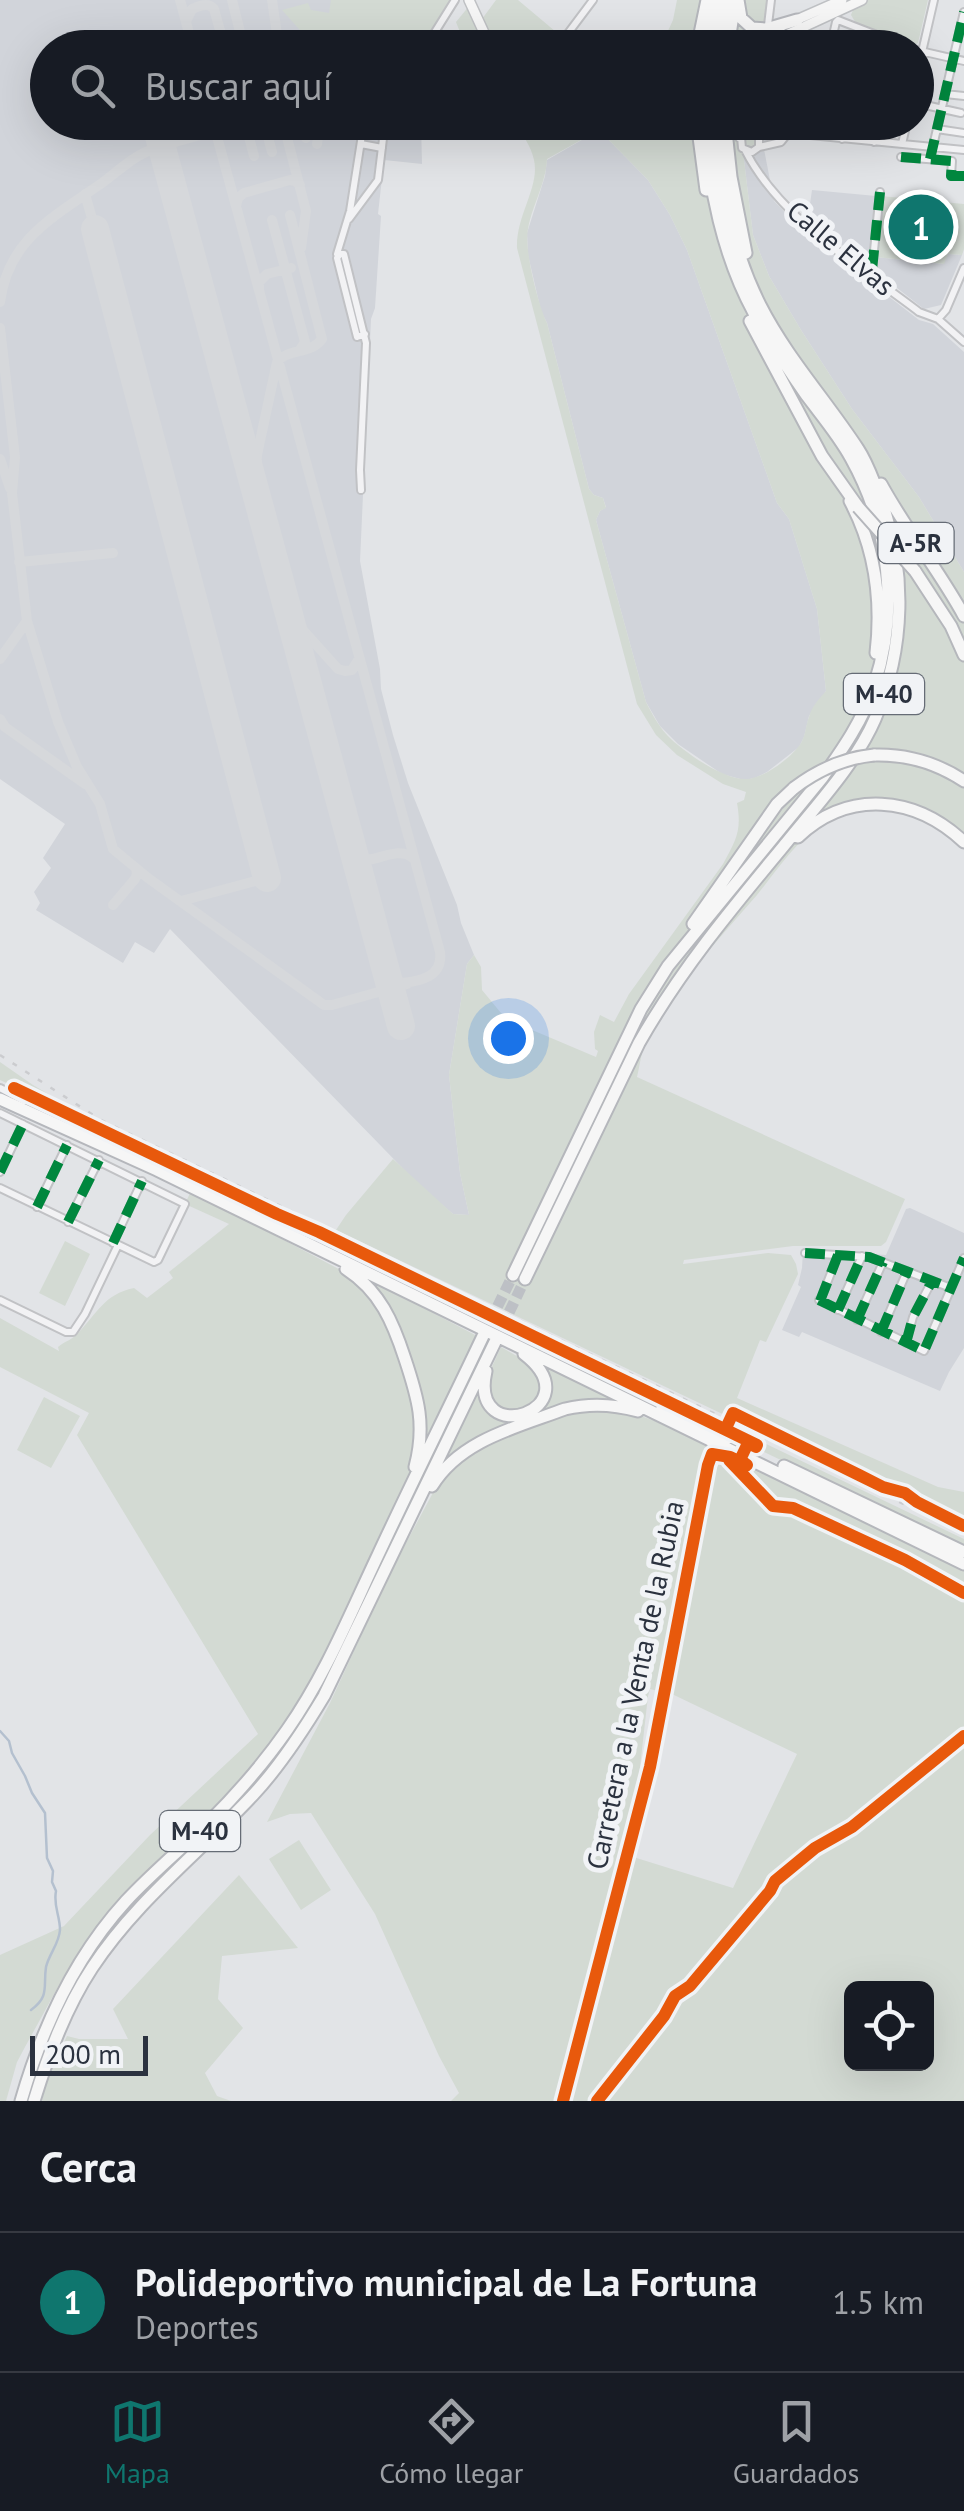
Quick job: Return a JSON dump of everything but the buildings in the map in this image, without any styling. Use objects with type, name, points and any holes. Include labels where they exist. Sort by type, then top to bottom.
[{"type":"highway","points":[[703,30],[707,0]]},
{"type":"highway","points":[[712,30],[716,0]]},
{"type":"highway","points":[[715,30],[725,0]]},
{"type":"highway","points":[[719,30],[737,0]]},
{"type":"highway","points":[[737,0],[741,18],[752,28],[799,25]]},
{"type":"highway","points":[[699,140],[708,202],[728,269],[753,328],[788,391]]},
{"type":"highway","name":"M-40","points":[[708,140],[719,216],[751,308],[783,363],[851,458],[876,518],[886,558],[888,628],[867,703],[840,752],[668,966],[640,1009],[519,1277],[646,1030],[676,980],[841,774],[874,722],[895,656],[900,586],[887,516],[869,470],[838,420],[791,358],[760,305],[732,231],[717,140]]},
{"type":"highway","points":[[726,140],[746,250],[791,358]]},
{"type":"highway","name":"A-5R","points":[[751,308],[788,391],[832,472],[915,571],[951,626],[964,655]]},
{"type":"highway","name":"A-5R","points":[[869,470],[964,616]]},
{"type":"highway","points":[[832,472],[864,534],[878,591],[879,624],[867,703]]},
{"type":"highway","points":[[668,966],[676,947],[778,804],[826,767],[874,755],[920,760],[964,781]]},
{"type":"highway","points":[[754,883],[808,828],[834,812],[852,807],[905,807],[938,820],[964,842]]},
{"type":"highway","points":[[0,1089],[964,1552]]},
{"type":"highway","points":[[0,1099],[157,1170],[964,1564]]},
{"type":"highway","points":[[331,1257],[378,1298],[394,1326],[410,1374],[422,1432],[408,1492]]},
{"type":"highway","points":[[424,1301],[515,1349],[539,1367],[545,1392],[530,1412],[507,1416],[487,1400],[484,1387],[489,1339]]},
{"type":"highway","name":"M-40","points":[[21,2101],[50,2016],[98,1938],[123,1904],[245,1783],[314,1688],[408,1492],[489,1339]]},
{"type":"highway","name":"M-40","points":[[34,2101],[57,2036],[90,1970],[158,1886],[255,1793],[301,1734],[324,1696],[398,1546],[489,1339]]},
{"type":"highway","points":[[398,1546],[437,1478],[453,1460],[478,1442],[500,1433],[565,1409],[607,1405],[643,1412],[697,1433]]},
{"type":"main road","points":[[469,0],[483,30]]},
{"type":"main road","points":[[790,30],[841,0]]},
{"type":"main road","points":[[787,30],[863,0]]},
{"type":"street","points":[[436,30],[454,0]]},
{"type":"street","points":[[570,30],[593,0]]},
{"type":"street","points":[[768,25],[771,0]]},
{"type":"street","points":[[859,29],[850,20],[850,12],[863,0]]},
{"type":"street","points":[[923,30],[934,0]]},
{"type":"street","points":[[930,159],[964,12]]},
{"type":"street","points":[[792,30],[827,20],[835,24]]},
{"type":"street","points":[[834,30],[839,20],[859,29]]},
{"type":"street","points":[[934,54],[964,60]]},
{"type":"street","points":[[945,94],[964,96]]},
{"type":"street","points":[[934,106],[961,113]]},
{"type":"street","points":[[937,129],[964,133]]},
{"type":"street","points":[[353,211],[361,140]]},
{"type":"street","points":[[362,490],[363,338],[341,254],[345,223],[378,180],[383,140]]},
{"type":"street","points":[[740,140],[750,149]]},
{"type":"street","name":"Calle Elvas","points":[[756,140],[750,149],[752,165],[797,218],[964,342]]},
{"type":"street","points":[[728,155],[732,148],[750,149],[783,140]]},
{"type":"street","points":[[853,140],[964,150]]},
{"type":"street","points":[[902,144],[903,140]]},
{"type":"street","points":[[360,144],[382,148]]},
{"type":"street","points":[[901,157],[952,161],[951,176],[964,176]]},
{"type":"street","points":[[872,270],[880,192]]},
{"type":"street","points":[[938,319],[946,310],[964,268]]},
{"type":"street","points":[[0,1112],[185,1204],[156,1262],[0,1188]]},
{"type":"street","points":[[0,1172],[23,1124]]},
{"type":"street","points":[[37,1206],[67,1145]]},
{"type":"street","points":[[68,1222],[99,1160]]},
{"type":"street","points":[[0,1300],[68,1333],[76,1330],[142,1181]]},
{"type":"street","points":[[805,1253],[862,1256],[951,1288]]},
{"type":"street","points":[[838,1255],[820,1300],[924,1351],[964,1258]]},
{"type":"street","points":[[838,1310],[862,1256]]},
{"type":"street","points":[[858,1320],[883,1262]]},
{"type":"street","points":[[881,1332],[907,1271]]},
{"type":"street","points":[[906,1343],[913,1317],[932,1281]]},
{"type":"street","name":"Carretera a la Venta de la Rubia","points":[[563,2101],[650,1768],[712,1454],[710,1439]]},
{"type":"street","points":[[712,1454],[728,1448]]},
{"type":"shaded area","points":[[0,0],[381,0],[389,30],[30,30],[30,140],[421,140],[422,164],[384,160],[375,308],[371,319],[360,561],[381,689],[393,735],[474,955],[467,964],[449,1075],[469,1215],[453,1214],[418,1184],[170,929],[154,953],[135,942],[123,963],[36,910],[40,903],[34,892],[51,868],[43,858],[65,824],[0,779]]},
{"type":"shaded area","points":[[331,0],[450,0],[431,30],[300,30],[282,10],[308,3],[311,10],[329,13]]},
{"type":"shaded area","points":[[474,0],[482,19],[496,0],[518,0],[554,30],[459,30],[456,22]]},
{"type":"shaded area","points":[[677,0],[767,0],[763,30],[668,30]]},
{"type":"shaded area","points":[[868,0],[928,0],[921,30],[868,30],[857,25],[851,15]]},
{"type":"shaded area","points":[[525,140],[581,140],[547,159],[528,229],[530,263],[589,489],[603,498],[606,508],[596,520],[646,702],[664,731],[704,764],[727,775],[754,778],[795,751],[812,709],[826,691],[817,609],[789,519],[777,503],[687,250],[648,180],[609,140],[756,140],[754,148],[745,149],[744,160],[753,235],[769,276],[852,409],[919,497],[964,572],[964,848],[934,824],[897,811],[857,811],[821,825],[791,852],[683,982],[647,1040],[637,1077],[905,1199],[881,1246],[793,1246],[684,1260],[683,1264],[768,1253],[791,1255],[798,1274],[766,1342],[760,1340],[737,1398],[938,1487],[964,1492],[964,1529],[336,1230],[393,1159],[453,1214],[469,1215],[449,1075],[467,964],[474,955],[481,967],[482,990],[506,1019],[596,1057],[594,1032],[600,1015],[614,1022],[629,994],[723,864],[737,835],[737,803],[744,800],[746,792],[723,784],[677,755],[656,735],[637,704],[517,248],[535,170]]},
{"type":"shaded area","points":[[582,140],[609,140],[648,180],[687,250],[777,503],[789,519],[817,609],[826,691],[809,716],[799,747],[755,778],[744,780],[722,774],[678,744],[660,726],[646,702],[596,520],[606,507],[603,498],[589,489],[528,255],[527,233],[547,160]]},
{"type":"shaded area","points":[[746,140],[773,140],[763,144],[774,201],[799,227],[919,320],[933,324],[964,352],[964,572],[919,497],[852,409],[769,276],[753,235],[744,160]]},
{"type":"shaded area","points":[[812,190],[876,196],[871,268],[808,218]]},
{"type":"shaded area","points":[[881,196],[964,204],[962,255],[948,254],[944,264],[875,257]]},
{"type":"shaded area","points":[[948,254],[962,255],[941,305],[924,309],[874,270],[875,257],[943,264]]},
{"type":"shaded area","points":[[0,1062],[97,1123],[964,1539],[964,1548],[27,1098],[22,1095],[22,1081],[15,1087],[0,1080]]},
{"type":"shaded area","points":[[191,1191],[352,1276],[386,1316],[418,1417],[411,1470],[311,1684],[264,1752],[216,1810],[132,1887],[96,1931],[64,1976],[17,2062],[6,2101],[0,2101],[0,1955],[64,1926],[150,1835],[258,1734],[77,1435],[89,1413],[0,1367],[0,1318],[59,1351],[58,1347],[76,1335],[115,1295],[134,1288],[147,1298],[173,1278],[169,1272],[229,1224],[185,1204]]},
{"type":"shaded area","points":[[906,1209],[964,1233],[964,1348],[940,1391],[802,1332],[799,1337],[782,1330],[801,1287],[798,1285],[805,1249],[886,1255]]},
{"type":"shaded area","points":[[65,1241],[90,1254],[65,1306],[39,1293]]},
{"type":"shaded area","points":[[347,1268],[479,1337],[422,1455],[423,1440],[392,1313]]},
{"type":"shaded area","points":[[501,1347],[536,1367],[541,1388],[533,1407],[504,1411],[487,1395],[489,1373]]},
{"type":"shaded area","points":[[542,1362],[625,1401],[550,1410],[440,1469],[479,1385],[495,1414],[516,1421],[527,1414],[548,1387]]},
{"type":"shaded area","points":[[44,1397],[80,1416],[51,1468],[17,1450]]},
{"type":"shaded area","points":[[579,1410],[635,1414],[732,1454],[964,1570],[964,2101],[451,2101],[459,2093],[375,1914],[311,1813],[290,1814],[267,1822],[436,1487],[457,1462],[481,1445]],"holes":[[[650,1689],[674,1695],[797,1754],[733,1888],[630,1856],[648,1696]]]},
{"type":"shaded area","points":[[299,1840],[331,1890],[301,1910],[269,1859]]},
{"type":"shaded area","points":[[239,1875],[298,1948],[222,1956],[218,1999],[243,2028],[205,2073],[217,2096],[231,2101],[42,2101],[48,2074],[67,2036],[128,2039],[113,2009]]},
{"type":"waterway","points":[[0,1731],[9,1741],[45,1813],[47,1858],[53,1871],[60,1925],[46,1967],[43,1996],[31,2010]]},
{"type":"taxiway","points":[[180,0],[188,30]]},
{"type":"taxiway","points":[[232,0],[240,30]]},
{"type":"taxiway","points":[[272,0],[276,30]]},
{"type":"taxiway","points":[[186,21],[192,9],[212,7],[220,30]]},
{"type":"taxiway","points":[[0,302],[13,261],[36,231],[129,162],[182,140]]},
{"type":"taxiway","points":[[218,140],[440,952],[438,967],[424,979],[402,983],[386,969]]},
{"type":"taxiway","points":[[250,140],[254,156]]},
{"type":"taxiway","points":[[269,140],[272,152]]},
{"type":"taxiway","points":[[288,140],[306,211],[301,248]]},
{"type":"taxiway","points":[[317,144],[318,140]]},
{"type":"taxiway","points":[[236,206],[244,193],[290,180],[300,185]]},
{"type":"taxiway","points":[[85,194],[95,229]]},
{"type":"taxiway","points":[[255,492],[257,455],[277,362],[322,339],[290,215]]},
{"type":"taxiway","points":[[272,220],[305,342],[300,350]]},
{"type":"taxiway","points":[[259,289],[259,282],[267,274],[291,268]]},
{"type":"taxiway","points":[[0,328],[15,457],[12,493],[27,621],[58,722],[77,767],[100,804],[113,849],[324,1005],[407,984]]},
{"type":"taxiway","points":[[0,459],[10,488]]},
{"type":"taxiway","points":[[19,562],[113,553]]},
{"type":"taxiway","points":[[285,599],[302,629],[338,669],[352,670],[359,659]]},
{"type":"taxiway","points":[[0,659],[27,621]]},
{"type":"taxiway","points":[[0,719],[5,727],[85,784]]},
{"type":"taxiway","points":[[353,849],[366,860],[397,853],[414,859]]},
{"type":"taxiway","points":[[113,905],[135,879],[136,868]]},
{"type":"taxiway","points":[[181,901],[267,878]]},
{"type":"runway","points":[[160,140],[401,1026]]},
{"type":"runway","points":[[95,229],[267,878]]},
{"type":"tunnel","points":[[483,1336],[513,1275]]},
{"type":"tunnel","points":[[495,1342],[525,1279]]},
{"type":"railway","points":[[0,1055],[101,1120],[964,1533]]},
{"type":"marked path","points":[[930,159],[964,12]]},
{"type":"marked path","points":[[901,157],[952,161],[951,176],[964,176]]},
{"type":"marked path","points":[[872,270],[880,192]]},
{"type":"marked path","points":[[0,1172],[23,1124]]},
{"type":"marked path","points":[[37,1207],[67,1145]]},
{"type":"marked path","points":[[68,1222],[99,1160]]},
{"type":"marked path","points":[[113,1243],[142,1181]]},
{"type":"marked path","points":[[805,1253],[869,1257],[951,1288]]},
{"type":"marked path","points":[[820,1301],[838,1255]]},
{"type":"marked path","points":[[838,1310],[862,1256]]},
{"type":"marked path","points":[[819,1300],[924,1351],[964,1258]]},
{"type":"marked path","points":[[857,1320],[883,1262]]},
{"type":"marked path","points":[[881,1332],[907,1271]]},
{"type":"marked path","points":[[906,1343],[913,1317],[932,1281]]},
{"type":"cycle path","points":[[14,1088],[757,1445],[748,1443],[740,1460],[747,1465],[712,1454],[708,1465],[650,1767],[563,2101]]},
{"type":"cycle path","points":[[726,1428],[733,1413],[883,1487],[905,1493],[964,1526]]},
{"type":"cycle path","points":[[729,1460],[773,1506],[793,1508],[905,1560],[964,1593]]},
{"type":"cycle path","points":[[597,2101],[664,2016],[675,1996],[690,1986],[775,1881],[815,1848],[852,1827],[964,1736]]},
{"type":"place","name":"Polideportivo municipal de La Fortuna","points":[[921,227]]}]
